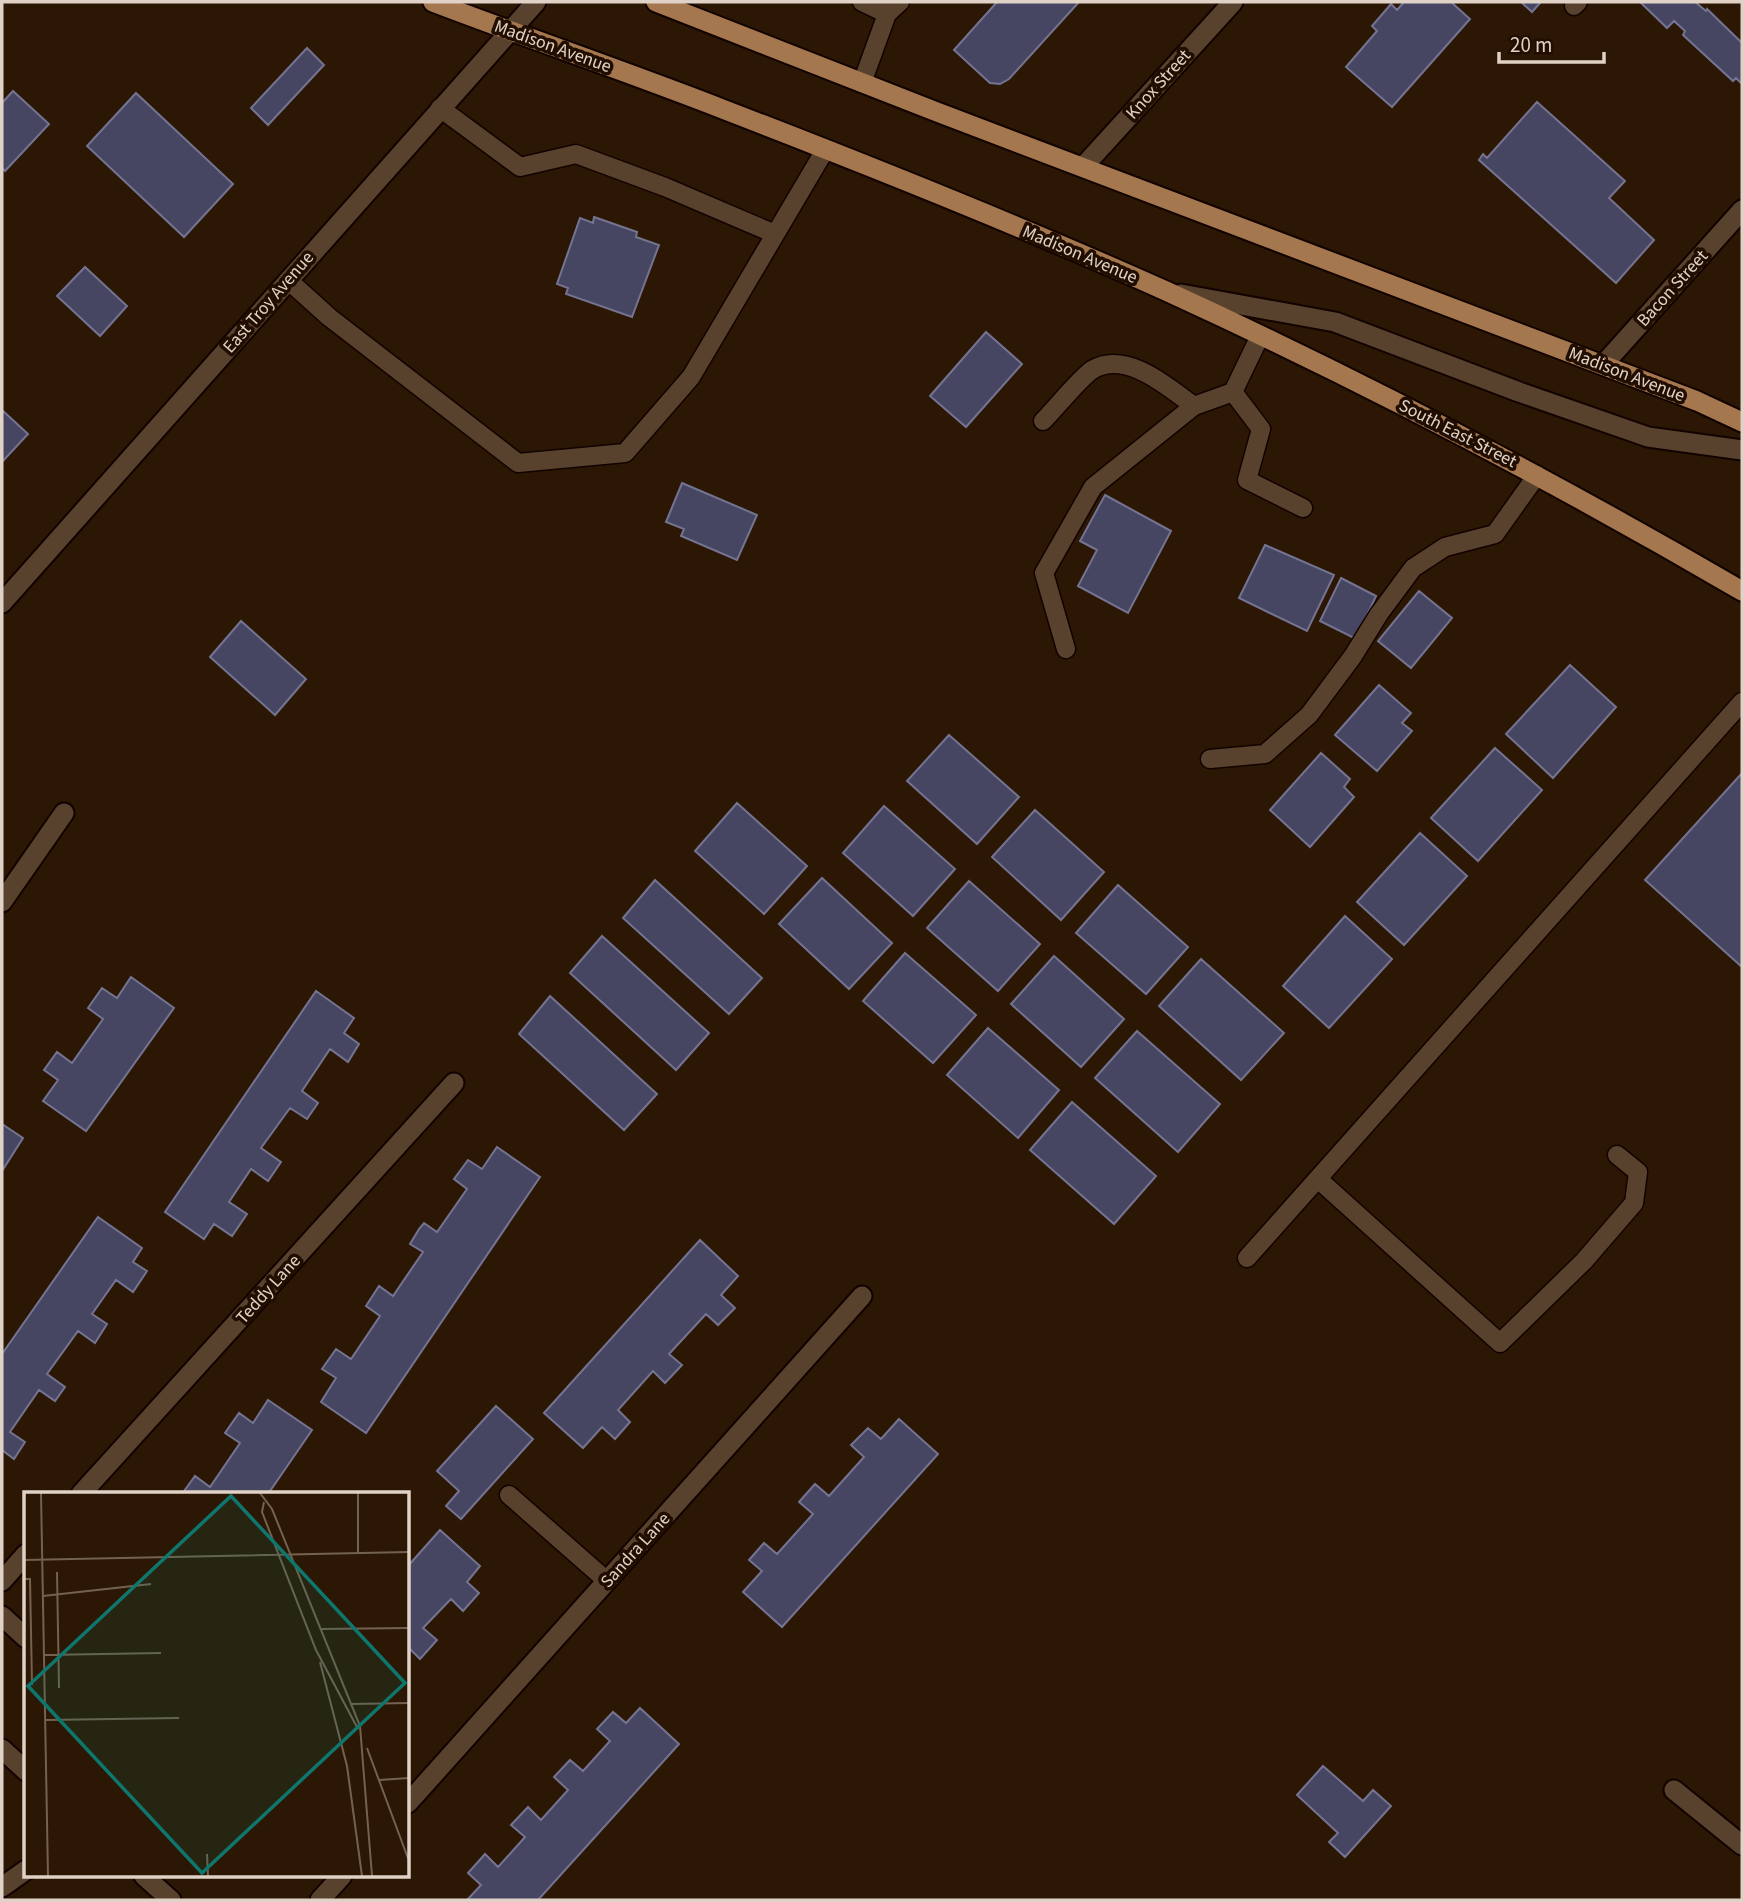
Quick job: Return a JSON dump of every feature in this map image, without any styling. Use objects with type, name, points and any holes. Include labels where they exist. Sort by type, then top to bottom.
[{"type":"main road","name":"Madison Avenue","points":[[433,2],[724,109],[1026,231],[1166,291]]},
{"type":"main road","name":"Madison Avenue","points":[[656,2],[1697,401],[1742,422]]},
{"type":"main road","name":"South East Street","points":[[1166,291],[1326,365],[1537,475],[1742,591]]},
{"type":"street","name":"East Troy Avenue","points":[[2,603],[536,2]]},
{"type":"street","name":"Knox Street","points":[[1083,167],[1233,2]]},
{"type":"street","name":"Bacon Street","points":[[1603,365],[1742,210]]},
{"type":"street","name":"Madison Avenue","points":[[1166,291],[1335,321],[1519,392],[1648,437],[1742,450]]},
{"type":"street","points":[[2,902],[64,813]]},
{"type":"street","name":"Teddy Lane","points":[[83,1492],[454,1083]]},
{"type":"street","name":"Sandra Lane","points":[[410,1801],[862,1296]]},
{"type":"street","points":[[2,1581],[24,1556]]},
{"type":"street","points":[[2,1616],[24,1636]]},
{"type":"street","points":[[2,1749],[24,1769]]},
{"type":"street","points":[[1674,1790],[1742,1845]]},
{"type":"street","points":[[146,1878],[171,1900]]},
{"type":"street","points":[[320,1900],[340,1878]]},
{"type":"lane","points":[[862,2],[893,8],[862,82]]},
{"type":"lane","points":[[440,108],[520,167],[576,154],[665,187],[775,234]]},
{"type":"lane","points":[[288,279],[329,317],[518,463],[625,453],[691,377],[825,150]]},
{"type":"lane","points":[[1066,649],[1045,573],[1093,487],[1194,406],[1233,392],[1259,336]]},
{"type":"lane","points":[[1043,421],[1093,370],[1110,365],[1144,370],[1194,406]]},
{"type":"lane","points":[[1233,392],[1261,429],[1247,480],[1303,508]]},
{"type":"lane","points":[[1210,758],[1265,754],[1309,715],[1413,568],[1445,547],[1495,534],[1537,475]]},
{"type":"lane","points":[[1247,1258],[1742,702]]},
{"type":"lane","points":[[1318,1179],[1500,1343],[1584,1261],[1634,1203],[1638,1172],[1617,1155]]},
{"type":"lane","points":[[509,1495],[607,1581]]},
{"type":"building","points":[[997,2],[1079,2],[1009,79],[1000,84],[990,83],[954,50]]},
{"type":"building","points":[[1404,2],[1451,2],[1470,19],[1392,107],[1346,67],[1377,31],[1372,26],[1391,4],[1397,10]]},
{"type":"building","points":[[1521,2],[1541,2],[1532,12]]},
{"type":"building","points":[[1640,2],[1695,2],[1706,11],[1707,9],[1742,43],[1742,84],[1736,78],[1733,81],[1683,35],[1685,31],[1674,21],[1667,28]]},
{"type":"building","points":[[307,48],[324,65],[268,125],[251,108]]},
{"type":"building","points":[[13,91],[49,124],[5,171],[2,168],[2,103]]},
{"type":"building","points":[[136,93],[233,184],[184,237],[87,146]]},
{"type":"building","points":[[1537,102],[1625,181],[1609,198],[1654,240],[1616,283],[1479,160],[1483,154],[1487,158]]},
{"type":"building","points":[[594,217],[637,232],[636,237],[659,245],[632,317],[566,294],[568,288],[557,284],[580,218],[593,223]]},
{"type":"building","points":[[85,267],[127,306],[100,336],[57,296]]},
{"type":"building","points":[[986,332],[1022,364],[966,427],[930,396]]},
{"type":"building","points":[[2,410],[28,434],[2,462]]},
{"type":"building","points":[[682,483],[757,515],[737,560],[681,536],[684,529],[666,522]]},
{"type":"building","points":[[1105,495],[1171,531],[1128,613],[1078,586],[1097,550],[1080,541]]},
{"type":"building","points":[[1265,545],[1334,575],[1307,631],[1239,598]]},
{"type":"building","points":[[1341,578],[1376,596],[1356,639],[1320,621]]},
{"type":"building","points":[[1419,591],[1452,618],[1411,668],[1378,641]]},
{"type":"building","points":[[241,621],[306,679],[275,715],[210,657]]},
{"type":"building","points":[[1570,665],[1616,707],[1553,778],[1506,734]]},
{"type":"building","points":[[1379,685],[1411,713],[1402,723],[1412,731],[1377,771],[1335,735]]},
{"type":"building","points":[[949,735],[1019,797],[977,844],[907,781]]},
{"type":"building","points":[[1495,748],[1542,790],[1478,861],[1431,818]]},
{"type":"building","points":[[1321,753],[1350,779],[1344,787],[1354,797],[1310,847],[1270,810]]},
{"type":"building","points":[[1742,773],[1742,967],[1645,880]]},
{"type":"building","points":[[737,803],[807,866],[764,914],[695,851]]},
{"type":"building","points":[[884,806],[955,869],[913,916],[843,853]]},
{"type":"building","points":[[1035,810],[1104,872],[1061,920],[992,857]]},
{"type":"building","points":[[1420,833],[1467,876],[1404,945],[1357,902]]},
{"type":"building","points":[[822,878],[892,943],[849,989],[779,924]]},
{"type":"building","points":[[655,880],[762,978],[729,1014],[623,918]]},
{"type":"building","points":[[969,881],[1040,944],[998,991],[927,928]]},
{"type":"building","points":[[1118,885],[1188,947],[1146,994],[1076,933]]},
{"type":"building","points":[[1345,916],[1392,959],[1329,1028],[1283,986]]},
{"type":"building","points":[[602,936],[709,1033],[676,1070],[570,973]]},
{"type":"building","points":[[905,953],[976,1015],[933,1063],[863,1001]]},
{"type":"building","points":[[1054,956],[1124,1019],[1081,1067],[1011,1004]]},
{"type":"building","points":[[1201,959],[1284,1033],[1241,1080],[1159,1006]]},
{"type":"building","points":[[131,977],[174,1008],[86,1131],[43,1101],[58,1080],[44,1070],[57,1052],[72,1063],[103,1019],[88,1008],[102,988],[117,998]]},
{"type":"building","points":[[316,991],[354,1018],[344,1033],[359,1044],[348,1062],[330,1049],[302,1091],[318,1103],[307,1119],[290,1108],[261,1148],[281,1162],[268,1181],[251,1169],[229,1202],[247,1214],[232,1236],[214,1224],[204,1239],[165,1212]]},
{"type":"building","points":[[550,996],[657,1094],[624,1130],[519,1034]]},
{"type":"building","points":[[988,1028],[1059,1090],[1018,1138],[947,1075]]},
{"type":"building","points":[[1137,1031],[1220,1104],[1178,1152],[1095,1078]]},
{"type":"building","points":[[1072,1102],[1156,1176],[1114,1224],[1030,1150]]},
{"type":"building","points":[[2,1124],[23,1138],[2,1171]]},
{"type":"building","points":[[497,1147],[540,1177],[366,1433],[321,1402],[336,1378],[322,1369],[336,1349],[351,1359],[380,1316],[366,1306],[379,1286],[393,1296],[423,1252],[410,1244],[419,1229],[424,1223],[437,1232],[467,1189],[454,1179],[468,1160],[482,1169]]},
{"type":"building","points":[[98,1217],[142,1248],[133,1262],[147,1271],[133,1292],[116,1280],[92,1314],[107,1324],[95,1343],[78,1331],[47,1374],[65,1387],[55,1401],[39,1390],[10,1432],[25,1442],[14,1459],[2,1450],[2,1354]]},
{"type":"building","points":[[700,1240],[738,1276],[721,1295],[735,1308],[718,1325],[706,1314],[669,1354],[682,1365],[665,1383],[653,1371],[618,1410],[630,1422],[615,1439],[602,1427],[583,1448],[544,1413]]},
{"type":"building","points":[[268,1400],[312,1430],[269,1492],[183,1492],[195,1476],[210,1487],[240,1443],[225,1433],[239,1413],[253,1423]]},
{"type":"building","points":[[496,1406],[533,1439],[461,1519],[446,1506],[459,1491],[437,1471]]},
{"type":"building","points":[[899,1419],[938,1454],[782,1627],[743,1592],[762,1571],[749,1560],[764,1543],[777,1554],[813,1514],[799,1502],[815,1484],[829,1496],[864,1457],[851,1445],[868,1428],[881,1439]]},
{"type":"building","points":[[440,1530],[480,1566],[467,1582],[479,1593],[463,1611],[451,1599],[423,1628],[437,1640],[420,1659],[410,1649],[410,1564]]},
{"type":"building","points":[[640,1708],[679,1744],[538,1900],[467,1900],[481,1885],[468,1873],[485,1854],[498,1867],[525,1837],[511,1825],[528,1807],[541,1820],[568,1790],[554,1777],[570,1760],[583,1771],[610,1741],[597,1729],[613,1712],[626,1723]]},
{"type":"building","points":[[1323,1766],[1363,1801],[1373,1790],[1391,1806],[1345,1857],[1329,1842],[1338,1833],[1297,1795]]}]
